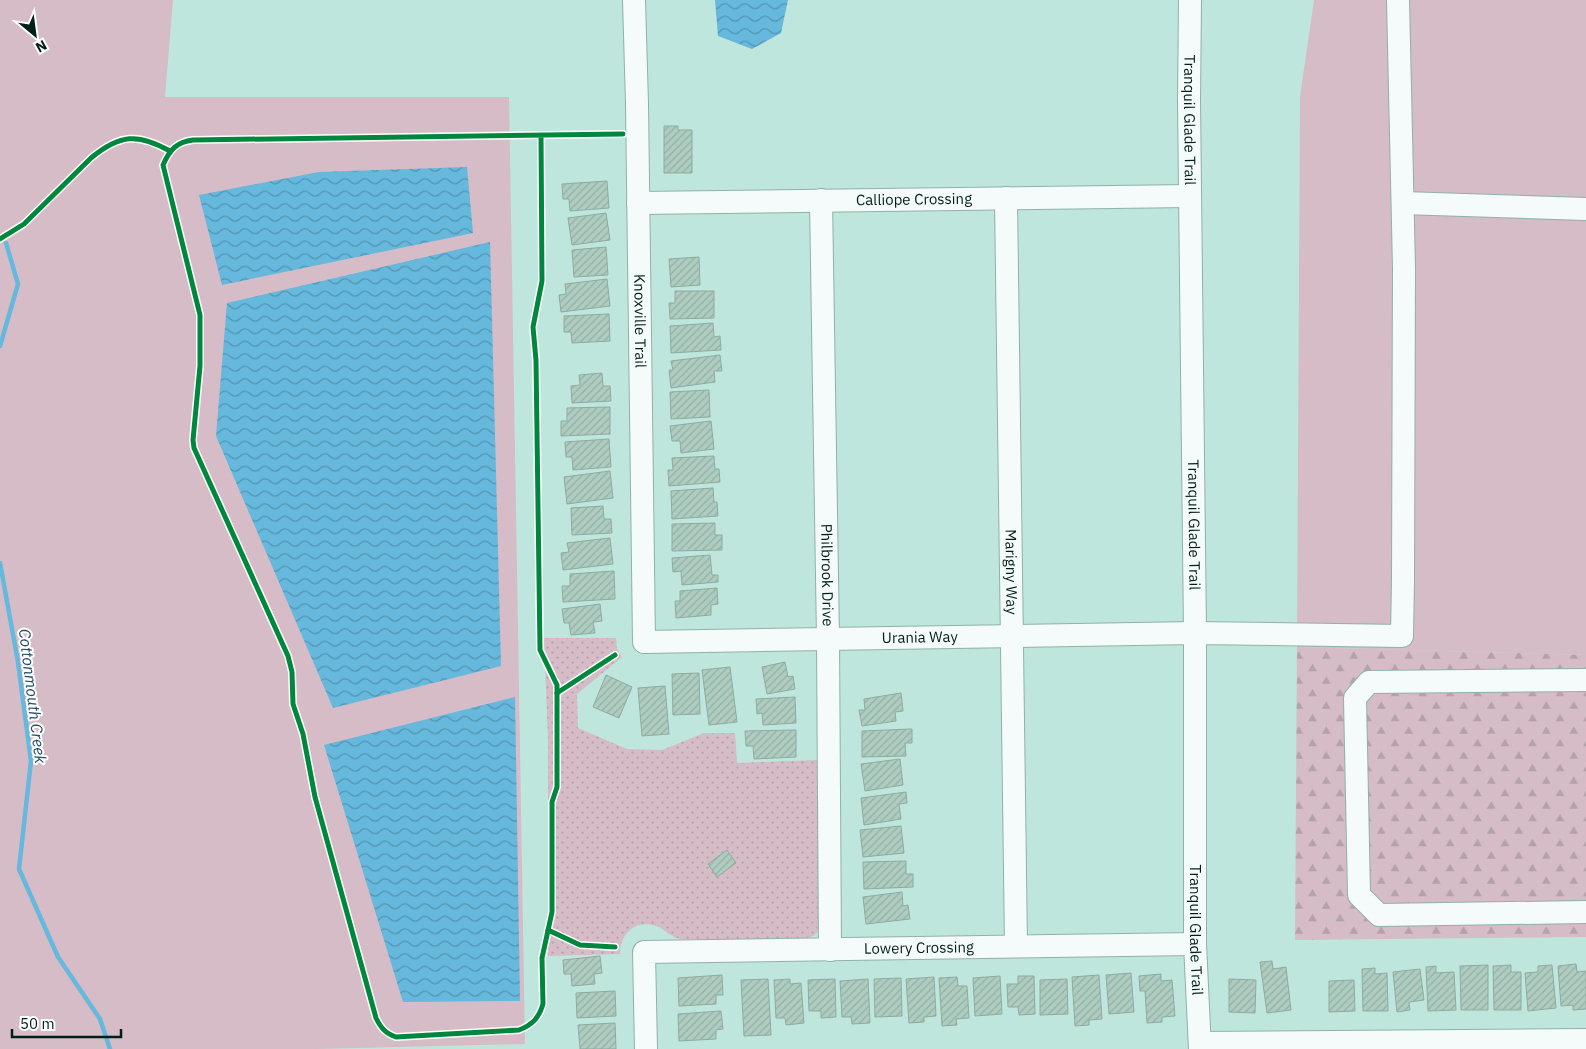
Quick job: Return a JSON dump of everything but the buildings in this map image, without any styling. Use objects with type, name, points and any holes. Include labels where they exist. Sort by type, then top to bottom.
[{"type":"street","name":"Knoxville Trail","points":[[634,0],[644,642]]},
{"type":"street","name":"Tranquil Glade Trail","points":[[1190,0],[1190,196],[1195,633],[1195,944],[1200,1046]]},
{"type":"street","points":[[1398,0],[1403,203],[1586,209]]},
{"type":"street","name":"Calliope Crossing","points":[[638,203],[1190,196]]},
{"type":"street","name":"Marigny Way","points":[[1006,198],[1016,946]]},
{"type":"street","name":"Philbrook Drive","points":[[821,200],[828,639],[830,950]]},
{"type":"street","name":"Urania Way","points":[[644,642],[1195,633],[1402,636],[1403,203]]},
{"type":"street","points":[[1586,680],[1369,682],[1355,698],[1359,895],[1379,915],[1586,912]]},
{"type":"street","name":"Lowery Crossing","points":[[646,1049],[644,952],[1195,944]]},
{"type":"street","points":[[1200,1046],[1528,1045],[1586,1040]]},
{"type":"green space","points":[[0,0],[173,0],[165,97],[509,97],[525,1044],[316,1049],[0,1049]]},
{"type":"green space","points":[[1314,0],[1586,0],[1586,655],[1297,647],[1300,97]]},
{"type":"green space","points":[[544,638],[616,638],[617,649],[622,657],[577,694],[578,728],[627,749],[662,750],[704,733],[735,733],[737,763],[818,760],[819,930],[813,936],[800,939],[680,939],[673,937],[656,926],[648,924],[630,930],[623,940],[620,954],[548,956],[548,739]]},
{"type":"green space","points":[[1297,647],[1586,655],[1586,937],[1295,940]]},
{"type":"water","points":[[715,0],[788,0],[781,33],[752,49],[718,36]]},
{"type":"water","points":[[467,167],[473,233],[222,285],[199,195],[319,172]]},
{"type":"water","points":[[490,242],[501,666],[333,708],[216,436],[227,303]]},
{"type":"water","points":[[515,697],[520,1001],[403,1002],[324,745]]},
{"type":"waterway","name":"Cottonmouth Creek","points":[[0,346],[18,284],[6,243]]},
{"type":"waterway","name":"Cottonmouth Creek","points":[[0,563],[18,662],[31,761],[19,869],[58,957],[100,1019],[110,1049]]},
{"type":"cycle path","points":[[541,135],[542,281],[533,327],[536,360],[540,650],[557,685],[557,787],[552,802],[552,912],[542,958],[543,1004],[534,1020],[528,1026],[519,1030],[396,1037],[384,1030],[376,1018],[315,797],[303,734],[293,704],[292,672],[288,656],[194,448],[193,440],[200,366],[200,315],[163,165],[175,147],[183,142],[193,140],[623,134]]},
{"type":"cycle path","points":[[0,239],[24,224],[91,158],[111,144],[120,140],[139,139],[159,145],[170,151]]},
{"type":"cycle path","points":[[557,693],[615,655]]},
{"type":"cycle path","points":[[548,930],[580,945],[615,947]]}]
